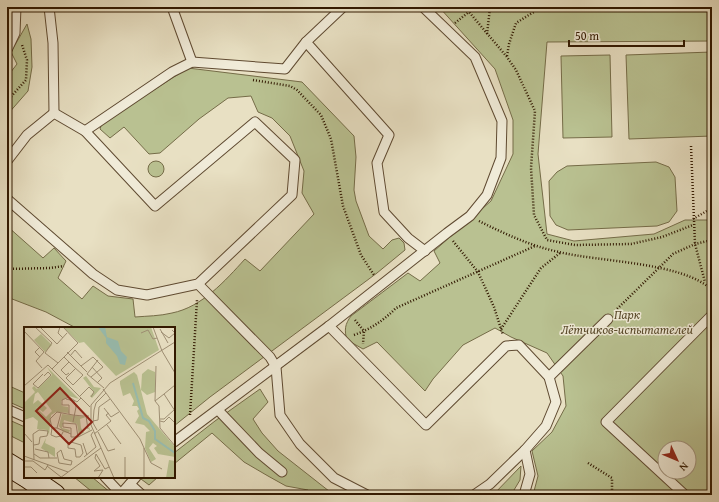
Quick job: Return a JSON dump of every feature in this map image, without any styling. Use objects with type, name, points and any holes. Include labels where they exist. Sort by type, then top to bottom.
[{"type":"street","points":[[7,464],[24,474]]},
{"type":"street","points":[[29,478],[54,495]]},
{"type":"lane","points":[[7,50],[15,33],[16,7]]},
{"type":"lane","points":[[49,7],[53,43],[54,113]]},
{"type":"lane","points":[[172,7],[192,62]]},
{"type":"lane","points":[[85,130],[172,72],[192,62],[285,69],[306,42],[343,7]]},
{"type":"lane","points":[[175,441],[276,367],[470,216],[487,195],[502,158],[502,121],[475,57],[423,7]]},
{"type":"lane","points":[[306,42],[389,135],[377,163],[384,212],[408,238],[425,251]]},
{"type":"lane","points":[[7,199],[92,274],[117,290],[147,296],[198,284],[292,195],[295,160],[255,122],[155,206],[85,130],[54,113]]},
{"type":"lane","points":[[7,161],[27,135],[54,113]]},
{"type":"lane","points":[[198,284],[270,357],[276,367],[280,415],[300,444],[334,478],[367,495]]},
{"type":"lane","points":[[685,495],[606,422],[712,315]]},
{"type":"lane","points":[[549,376],[608,319]]},
{"type":"lane","points":[[329,326],[426,425],[506,346],[519,345],[549,376],[556,402],[546,426],[525,450],[490,484],[474,495]]},
{"type":"lane","points":[[7,409],[24,417]]},
{"type":"lane","points":[[218,410],[259,454],[282,472]]},
{"type":"lane","points":[[524,495],[530,474],[525,450]]},
{"type":"lane","points":[[106,478],[121,494],[133,481],[142,495]]},
{"type":"path","points":[[467,7],[469,12],[516,70],[535,111],[531,168],[534,215],[547,240],[575,245],[631,244],[662,237],[693,225]]},
{"type":"path","points":[[447,30],[475,7]]},
{"type":"path","points":[[484,7],[494,7]]},
{"type":"path","points":[[507,57],[509,44],[516,23],[537,10],[553,7]]},
{"type":"path","points":[[487,34],[490,8]]},
{"type":"path","points":[[7,101],[26,80],[27,60],[22,43],[15,33]]},
{"type":"path","points":[[248,80],[290,86],[297,90],[321,115],[331,139],[343,206],[361,254],[381,286]]},
{"type":"path","points":[[691,146],[694,244],[705,283]]},
{"type":"path","points":[[693,220],[712,208]]},
{"type":"path","points":[[470,216],[499,231],[536,246],[560,252],[659,268],[690,276],[705,283],[712,290]]},
{"type":"path","points":[[447,233],[478,272],[494,307],[506,346]]},
{"type":"path","points":[[608,319],[673,254],[694,244],[712,240]]},
{"type":"path","points":[[341,339],[364,331],[384,319],[396,308],[536,246]]},
{"type":"path","points":[[501,329],[541,268],[560,252]]},
{"type":"path","points":[[7,269],[50,268],[80,264]]},
{"type":"path","points":[[188,431],[198,284]]},
{"type":"path","points":[[348,312],[364,331],[362,360]]},
{"type":"path","points":[[588,463],[612,478],[612,495]]},
{"type":"green space","name":"Парк Лётчиков-испытателей","points":[[439,7],[712,7],[712,41],[547,42],[538,154],[547,234],[574,241],[654,234],[685,220],[712,220],[712,495],[533,495],[538,476],[532,451],[552,432],[566,406],[563,376],[547,353],[495,328],[463,345],[433,379],[425,391],[377,342],[363,349],[347,340],[346,327],[351,316],[408,273],[420,281],[440,263],[434,251],[491,201],[513,154],[513,120],[495,69]]},
{"type":"green space","points":[[27,24],[31,39],[32,67],[28,91],[7,115],[7,77],[17,64],[11,52]]},
{"type":"green space","points":[[712,52],[712,136],[629,139],[626,55]]},
{"type":"green space","points":[[610,55],[612,137],[563,138],[561,56]]},
{"type":"green space","points":[[188,68],[302,82],[354,136],[356,157],[354,190],[356,201],[369,236],[383,249],[392,240],[399,238],[404,243],[405,250],[377,273],[210,397],[175,425],[175,327],[74,327],[46,312],[7,297],[7,226],[43,258],[54,248],[66,261],[58,278],[82,299],[93,286],[108,296],[133,299],[135,317],[167,314],[183,310],[203,299],[221,284],[245,259],[260,271],[314,214],[302,193],[304,171],[290,136],[272,118],[258,112],[251,96],[228,98],[199,119],[160,153],[149,154],[124,127],[110,138],[100,129],[102,123]]},
{"type":"green space","points":[[153,161],[159,161],[164,166],[162,175],[159,177],[153,177],[148,172],[148,166]]},
{"type":"green space","points":[[656,162],[669,167],[675,177],[677,211],[669,222],[657,226],[568,230],[556,225],[550,216],[549,181],[557,172],[567,166]]},
{"type":"green space","points":[[7,385],[24,393],[24,409],[7,401]]},
{"type":"green space","points":[[260,389],[268,402],[253,419],[262,433],[278,451],[334,495],[307,495],[308,490],[286,486],[244,462],[212,433],[175,463],[175,452]]},
{"type":"green space","points":[[7,419],[24,427],[24,442],[7,434]]},
{"type":"green space","points":[[521,466],[520,480],[511,495],[493,495]]},
{"type":"green space","points":[[75,478],[93,478],[111,493],[109,495],[96,495]]},
{"type":"green space","points":[[142,478],[157,478],[149,485],[141,479]]}]
